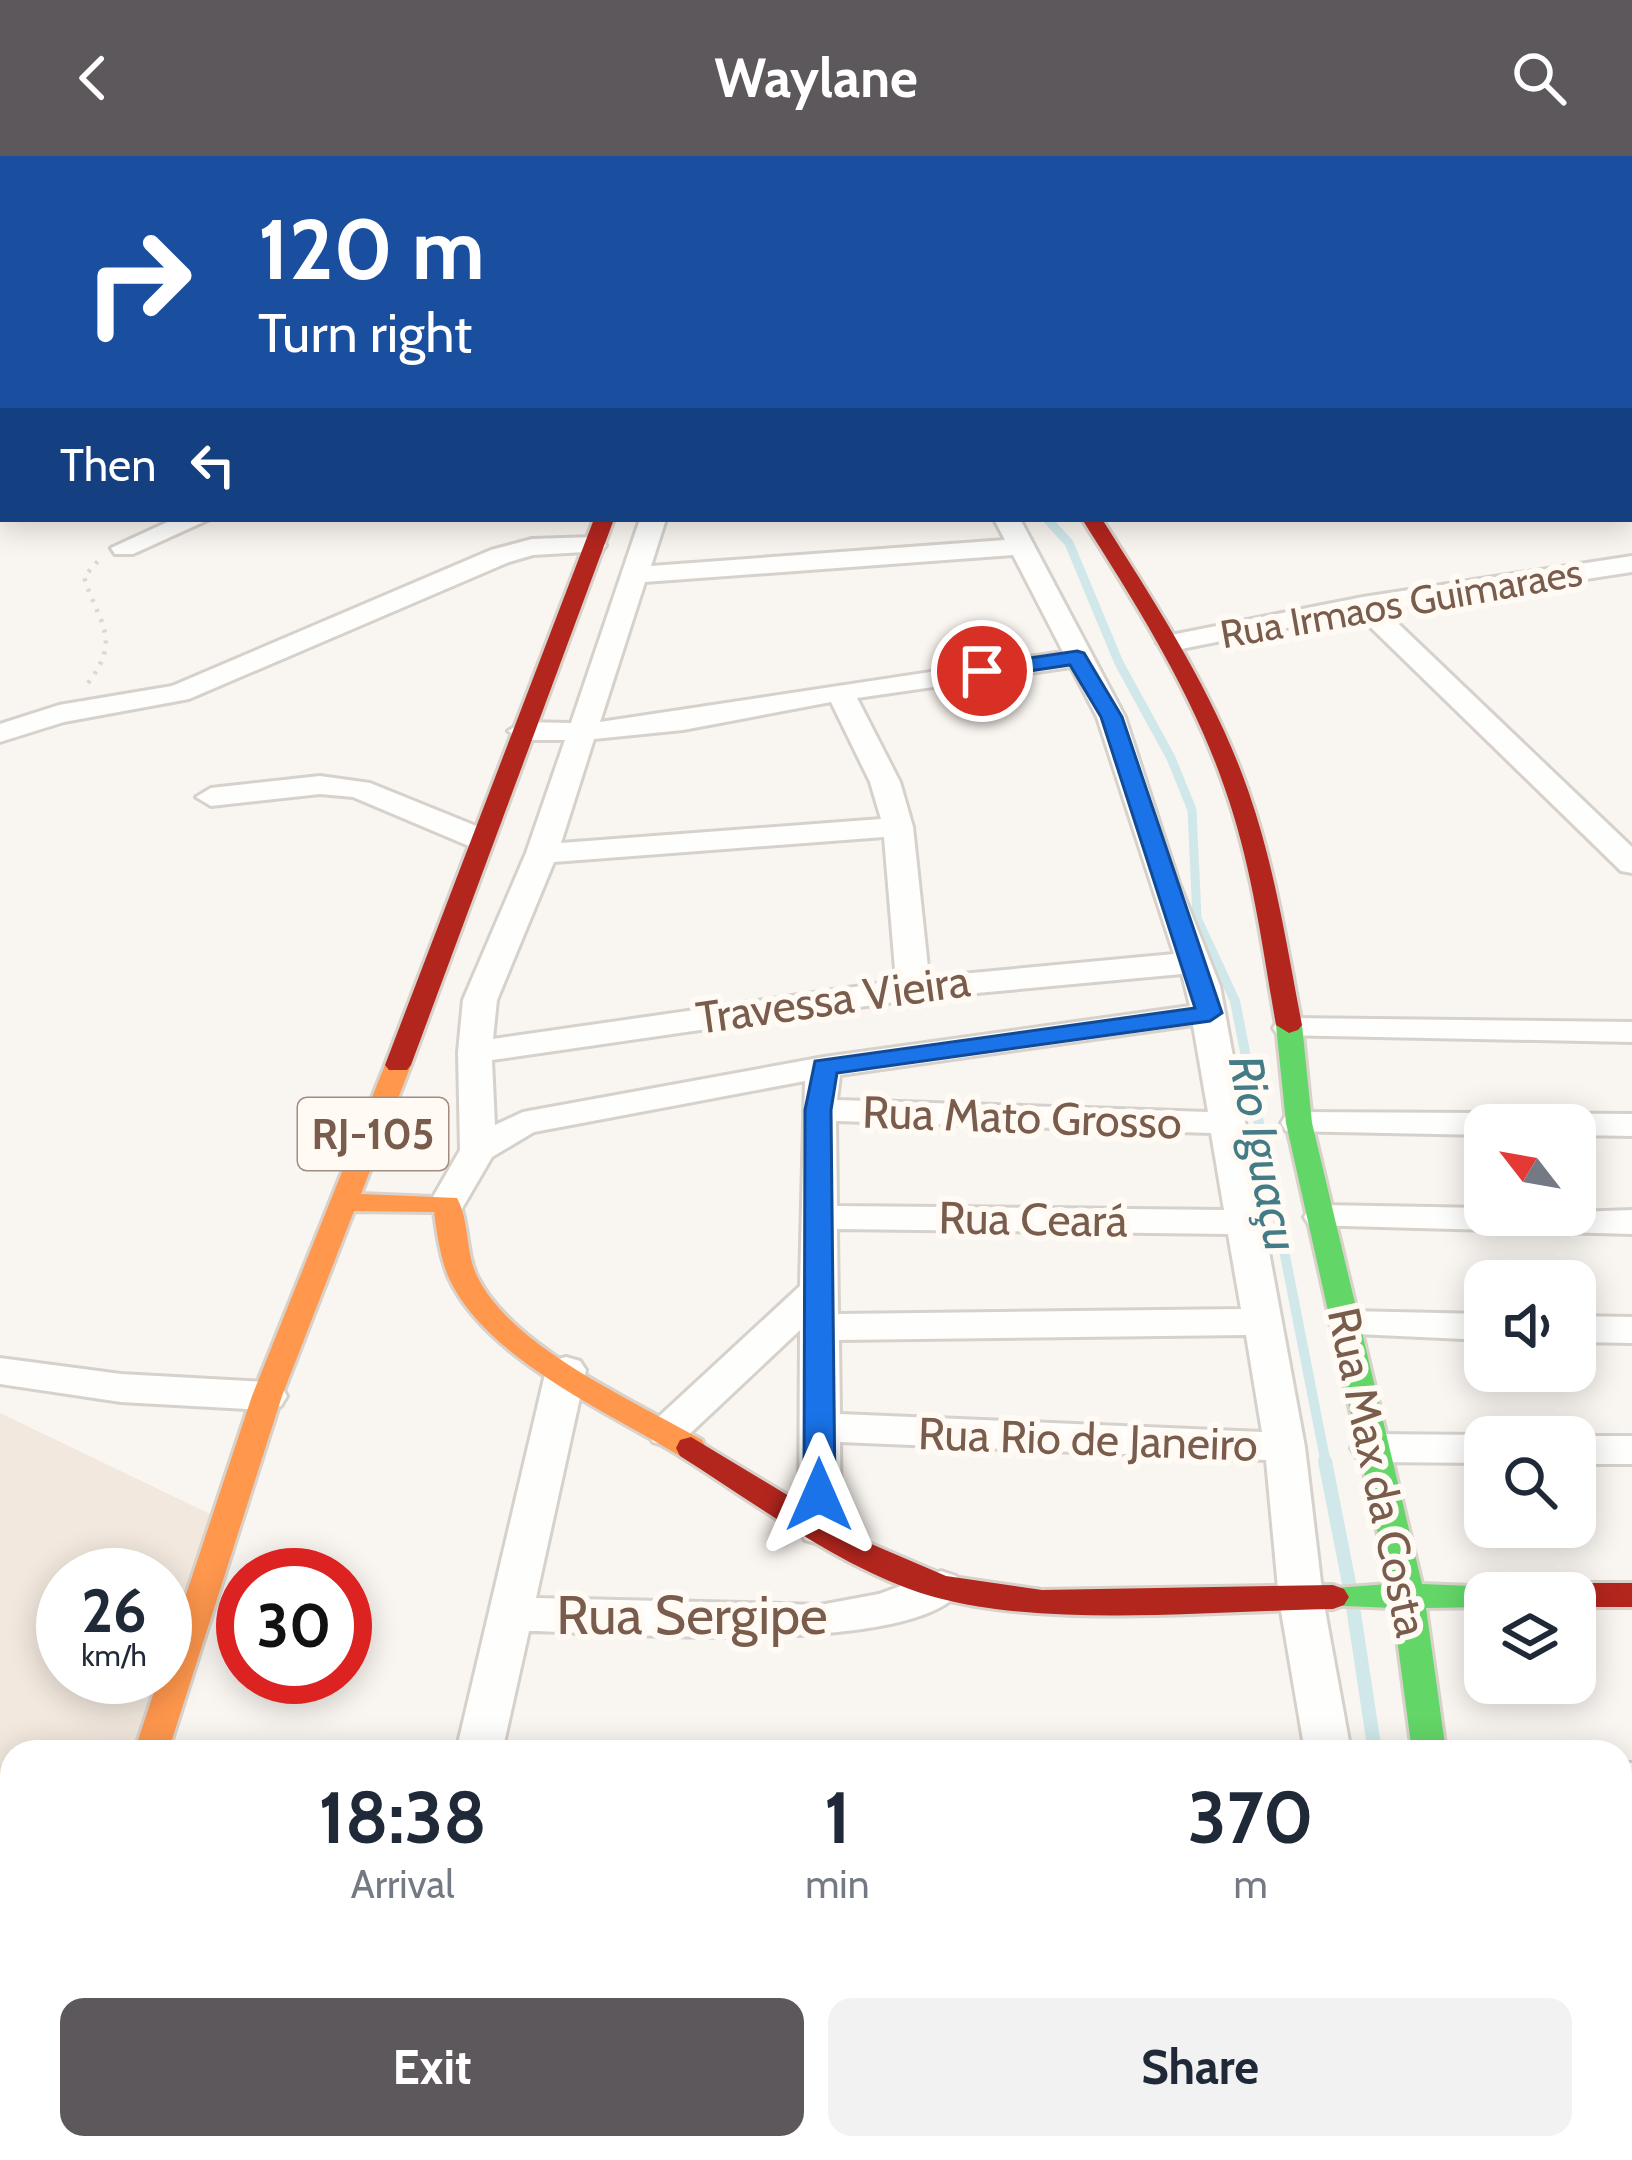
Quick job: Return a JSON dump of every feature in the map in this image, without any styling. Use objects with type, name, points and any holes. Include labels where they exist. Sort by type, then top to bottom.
[{"type":"street","points":[[124,548],[189,522]]},
{"type":"street","points":[[478,1150],[475,1052],[480,1000],[542,853],[651,522]]},
{"type":"street","name":"Rua Max da Costa","points":[[1094,522],[1171,643],[1236,787],[1252,839],[1290,1028],[1299,1123],[1348,1324],[1427,1740]]},
{"type":"street","points":[[0,733],[59,714],[179,693],[500,556],[598,532]]},
{"type":"street","name":"RJ-105","points":[[156,1740],[267,1396],[598,532]]},
{"type":"street","points":[[632,575],[1013,533]]},
{"type":"street","name":"Rua Max da Costa","points":[[1013,533],[1112,717],[1210,1013],[1285,1447],[1326,1740]]},
{"type":"street","name":"Rua Irmaos Guimaraes","points":[[1171,643],[1363,605],[1632,564]]},
{"type":"street","points":[[1363,605],[1632,864]]},
{"type":"street","points":[[523,730],[582,734],[640,729],[840,692],[1077,658]]},
{"type":"street","points":[[840,692],[885,782],[898,827],[914,986]]},
{"type":"street","points":[[212,796],[320,785],[359,789],[481,839]]},
{"type":"street","points":[[497,796],[559,799]]},
{"type":"street","points":[[542,853],[898,827]]},
{"type":"street","name":"Travessa Vieira","points":[[475,1052],[914,986],[1193,963]]},
{"type":"street","points":[[1210,1013],[824,1066],[543,1118],[500,1134],[478,1150],[447,1204],[454,1264],[484,1314],[566,1370],[851,1548],[941,1587],[1042,1602],[1464,1595]]},
{"type":"street","points":[[1290,1028],[1632,1032]]},
{"type":"street","points":[[820,1529],[818,1110],[824,1066]]},
{"type":"street","name":"Rua Mato Grosso","points":[[818,1110],[1226,1123]]},
{"type":"street","points":[[1299,1123],[1632,1125]]},
{"type":"street","points":[[344,1202],[447,1204]]},
{"type":"street","name":"Rua Ceará","points":[[818,1216],[1247,1222]]},
{"type":"street","points":[[1322,1216],[1632,1222]]},
{"type":"street","points":[[667,1432],[819,1308],[1262,1322]]},
{"type":"street","points":[[1348,1324],[1464,1327]]},
{"type":"street","points":[[1596,1329],[1632,1330]]},
{"type":"street","name":"Rua Sergipe","points":[[482,1740],[566,1370]]},
{"type":"street","points":[[9,1383],[267,1396]]},
{"type":"street","name":"Rua Rio de Janeiro","points":[[819,1427],[1285,1447]]},
{"type":"street","points":[[1371,1448],[1464,1449]]},
{"type":"street","points":[[1596,1450],[1632,1450]]},
{"type":"street","name":"Rua Sergipe","points":[[511,1614],[820,1621],[885,1609],[941,1587]]},
{"type":"street","points":[[1596,1595],[1632,1595]]},
{"type":"path","points":[[59,714],[107,661],[110,635],[84,577],[92,563],[124,548]]},
{"type":"shaded area","points":[[0,1413],[235,1526],[227,1548],[216,1548],[216,1578],[192,1645],[192,1548],[36,1548],[36,1704],[170,1704],[157,1740],[0,1740]]},
{"type":"waterway","name":"Rio Iguaçu","points":[[1050,522],[1069,543],[1119,663],[1171,758],[1192,810],[1197,918]]},
{"type":"waterway","name":"Rio Iguaçu","points":[[1195,915],[1235,1001],[1326,1464]]},
{"type":"waterway","name":"Rio Iguaçu","points":[[1325,1461],[1349,1583]]},
{"type":"waterway","name":"Rio Iguaçu","points":[[1353,1607],[1373,1740]]},
{"type":"traffic: fast","points":[[1289,1025],[1299,1123],[1408,1595],[1427,1740]]},
{"type":"traffic: fast","points":[[1333,1597],[1464,1595]]},
{"type":"traffic: slow","points":[[155,1740],[267,1396],[398,1065]]},
{"type":"traffic: slow","points":[[344,1202],[447,1204],[459,1266],[483,1308],[536,1354],[691,1448]]},
{"type":"traffic: jam","points":[[398,1065],[603,522]]},
{"type":"traffic: jam","points":[[1094,522],[1173,652],[1225,756],[1254,850],[1289,1025]]},
{"type":"traffic: jam","points":[[691,1448],[851,1548],[941,1587],[1042,1602],[1333,1597]]},
{"type":"traffic: jam","points":[[1596,1595],[1632,1595]]},
{"type":"route","points":[[819,1495],[818,1110],[824,1066],[1210,1013],[1163,883],[1112,717],[1077,658],[982,671]]}]
